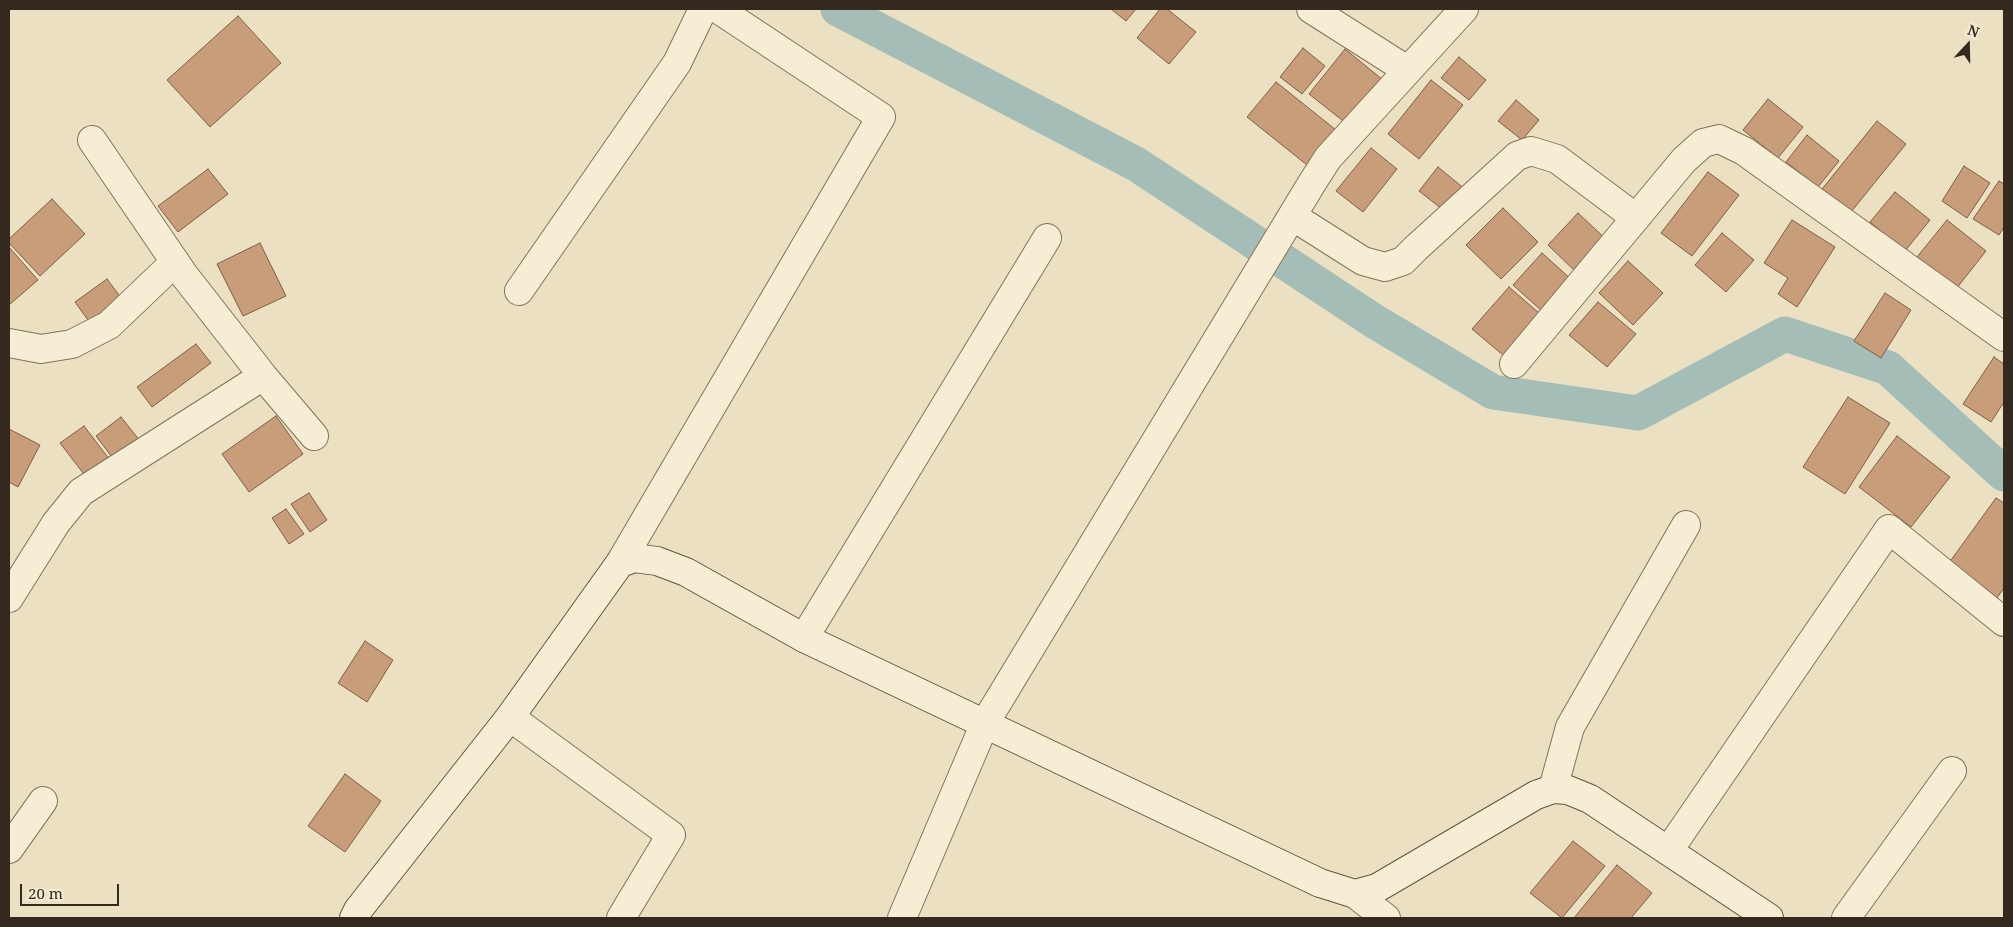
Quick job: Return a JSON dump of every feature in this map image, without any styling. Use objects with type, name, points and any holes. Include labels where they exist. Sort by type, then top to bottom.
[{"type":"street","points":[[519,291],[677,64],[703,9]]},
{"type":"street","points":[[354,918],[358,910],[510,717],[620,564],[882,117],[718,9]]},
{"type":"street","points":[[1311,9],[1407,70]]},
{"type":"street","points":[[902,918],[985,723],[1292,216],[1328,158],[1464,9]]},
{"type":"street","points":[[1514,364],[1684,160],[1703,143],[1719,139],[1744,151],[2004,337]]},
{"type":"street","points":[[92,140],[175,262],[264,376],[314,436]]},
{"type":"street","points":[[1292,216],[1363,261],[1385,267],[1404,261],[1517,156],[1531,152],[1556,159],[1636,218]]},
{"type":"street","points":[[804,638],[1046,238]]},
{"type":"street","points":[[9,343],[41,349],[72,344],[109,325],[175,262]]},
{"type":"street","points":[[9,598],[56,523],[81,492],[264,376]]},
{"type":"street","points":[[1553,789],[1570,727],[1686,525]]},
{"type":"street","points":[[1669,850],[1889,529],[2004,622]]},
{"type":"street","points":[[620,564],[634,558],[657,561],[686,572],[804,638],[1320,883],[1355,894],[1386,918]]},
{"type":"street","points":[[510,717],[671,835],[621,918]]},
{"type":"street","points":[[1846,918],[1952,772]]},
{"type":"street","points":[[1355,894],[1377,888],[1536,795],[1553,789],[1568,790],[1590,799],[1769,918]]},
{"type":"street","points":[[9,849],[43,801]]},
{"type":"building","points":[[1111,9],[1136,9],[1126,21]]},
{"type":"building","points":[[1160,9],[1167,9],[1196,32],[1169,64],[1137,38]]},
{"type":"building","points":[[238,16],[281,63],[210,127],[167,80]]},
{"type":"building","points":[[1303,48],[1325,66],[1302,94],[1280,77]]},
{"type":"building","points":[[1345,49],[1383,80],[1347,124],[1309,94]]},
{"type":"building","points":[[1459,57],[1486,80],[1469,100],[1441,78]]},
{"type":"building","points":[[1431,80],[1463,105],[1419,159],[1388,134]]},
{"type":"building","points":[[1276,82],[1336,130],[1307,165],[1247,117]]},
{"type":"building","points":[[1768,99],[1803,127],[1778,158],[1743,130]]},
{"type":"building","points":[[1516,100],[1539,120],[1522,140],[1498,121]]},
{"type":"building","points":[[1877,121],[1906,144],[1851,212],[1822,189]]},
{"type":"building","points":[[1807,135],[1839,161],[1818,187],[1786,162]]},
{"type":"building","points":[[1371,148],[1397,169],[1363,212],[1336,191]]},
{"type":"building","points":[[1964,166],[1990,183],[1967,218],[1942,201]]},
{"type":"building","points":[[1438,167],[1466,190],[1447,213],[1419,191]]},
{"type":"building","points":[[208,169],[228,194],[178,232],[158,206]]},
{"type":"building","points":[[1708,172],[1739,195],[1692,256],[1661,233]]},
{"type":"building","points":[[1999,181],[2004,184],[2004,227],[1999,235],[1973,219]]},
{"type":"building","points":[[1895,192],[1930,220],[1905,251],[1870,222]]},
{"type":"building","points":[[52,199],[85,234],[40,276],[9,243],[9,239]]},
{"type":"building","points":[[1503,208],[1538,242],[1501,279],[1466,245]]},
{"type":"building","points":[[1578,213],[1609,242],[1578,274],[1548,245]]},
{"type":"building","points":[[1792,220],[1835,247],[1797,307],[1778,294],[1788,278],[1764,263]]},
{"type":"building","points":[[1947,220],[1986,251],[1956,289],[1917,257]]},
{"type":"building","points":[[1722,233],[1754,260],[1726,292],[1695,265]]},
{"type":"building","points":[[260,243],[286,296],[243,316],[217,264]]},
{"type":"building","points":[[9,247],[38,280],[9,305]]},
{"type":"building","points":[[1542,253],[1572,280],[1543,312],[1513,285]]},
{"type":"building","points":[[1628,261],[1663,293],[1633,325],[1599,293]]},
{"type":"building","points":[[107,279],[125,303],[93,327],[75,302]]},
{"type":"building","points":[[1509,287],[1546,319],[1510,361],[1472,329]]},
{"type":"building","points":[[1885,293],[1911,310],[1881,358],[1854,341]]},
{"type":"building","points":[[1598,302],[1636,334],[1607,367],[1569,335]]},
{"type":"building","points":[[196,344],[211,363],[152,407],[137,387]]},
{"type":"building","points":[[1994,357],[2004,364],[2004,402],[1991,422],[1963,404]]},
{"type":"building","points":[[1848,397],[1890,423],[1845,494],[1803,467]]},
{"type":"building","points":[[276,416],[303,454],[249,492],[222,454]]},
{"type":"building","points":[[121,417],[144,446],[118,465],[96,436]]},
{"type":"building","points":[[84,426],[113,464],[90,482],[60,443]]},
{"type":"building","points":[[9,429],[40,445],[18,487],[9,482]]},
{"type":"building","points":[[1897,436],[1950,477],[1911,527],[1859,487]]},
{"type":"building","points":[[309,493],[327,520],[310,532],[291,504]]},
{"type":"building","points":[[1996,498],[2004,503],[2004,588],[1994,602],[1946,567]]},
{"type":"building","points":[[286,509],[304,534],[289,544],[272,518]]},
{"type":"building","points":[[365,641],[393,660],[367,702],[338,683]]},
{"type":"building","points":[[345,774],[381,801],[345,852],[308,826]]},
{"type":"building","points":[[1573,841],[1605,866],[1562,918],[1530,893]]},
{"type":"building","points":[[1617,865],[1652,893],[1631,918],[1574,918]]},
{"type":"waterway","points":[[838,9],[1136,164],[1374,321],[1493,392],[1638,413],[1785,334],[1888,368],[2004,474]]}]
